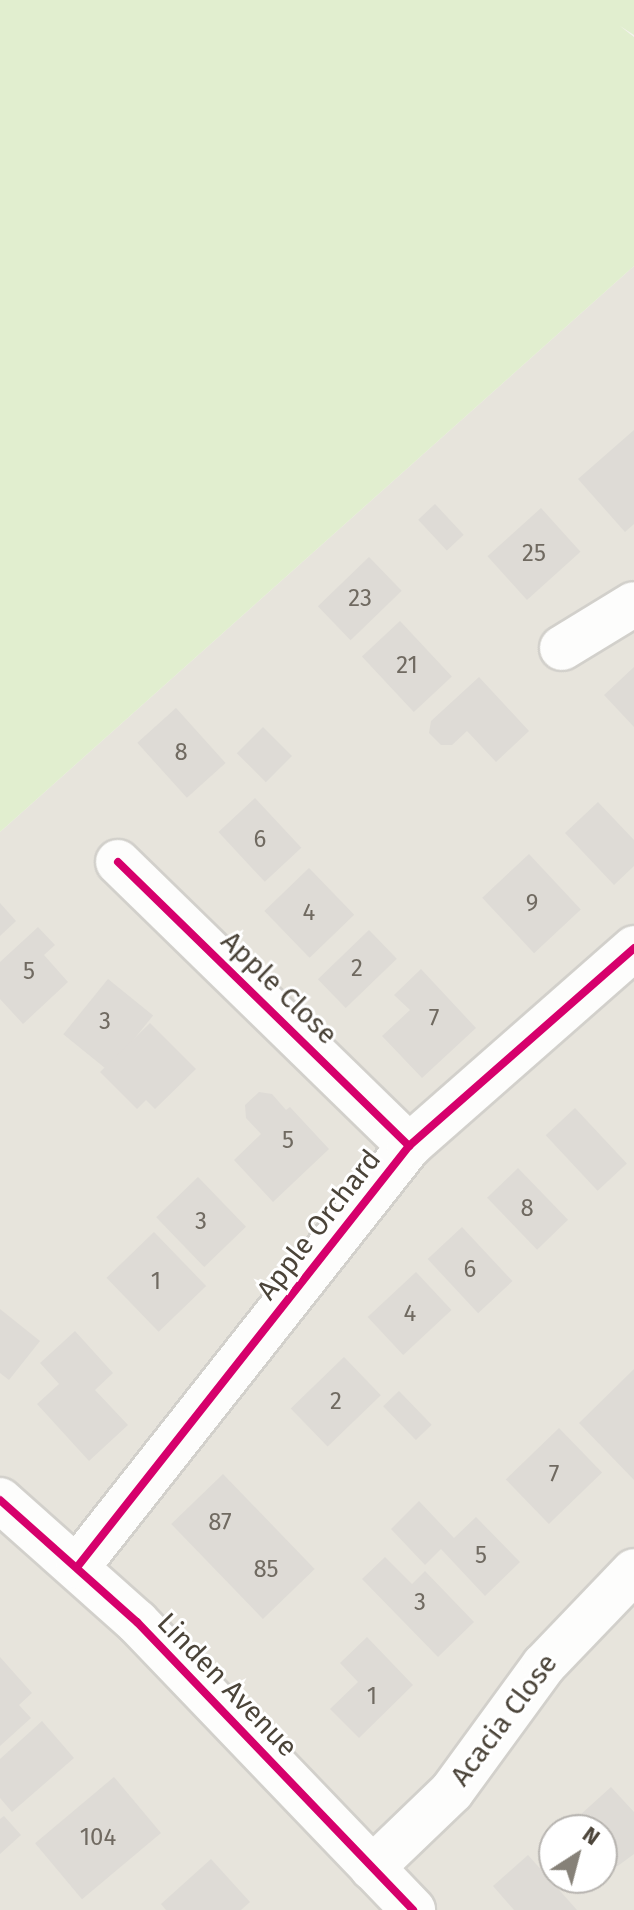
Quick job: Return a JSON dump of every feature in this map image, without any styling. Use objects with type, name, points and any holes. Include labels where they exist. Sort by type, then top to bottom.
[{"type":"street","points":[[562,648],[634,604]]},
{"type":"street","name":"Apple Close","points":[[118,862],[409,1146]]},
{"type":"street","name":"Apple Orchard","points":[[78,1566],[409,1146],[634,948]]},
{"type":"street","name":"Linden Avenue","points":[[0,1500],[78,1566],[413,1910]]},
{"type":"street","name":"Acacia Close","points":[[372,1868],[452,1791],[544,1665],[634,1571]]},
{"type":"shaded area","points":[[634,266],[634,1910],[0,1910],[0,832]]},
{"type":"green space","points":[[0,0],[634,0],[634,35],[620,26],[634,37],[634,266],[0,832]]},
{"type":"building","points":[[634,430],[634,524],[625,532],[578,479]]},
{"type":"building","points":[[435,504],[464,535],[447,550],[418,520]]},
{"type":"building","points":[[541,508],[580,552],[527,600],[487,556]]},
{"type":"building","points":[[369,557],[402,591],[351,640],[318,606]]},
{"type":"building","points":[[400,621],[452,677],[414,712],[362,656]]},
{"type":"building","points":[[634,667],[634,727],[604,695]]},
{"type":"building","points":[[479,677],[529,731],[496,762],[467,731],[452,745],[441,745],[429,733],[431,721]]},
{"type":"building","points":[[176,708],[226,763],[187,798],[137,743]]},
{"type":"building","points":[[263,727],[292,756],[266,782],[237,753]]},
{"type":"building","points":[[255,798],[301,848],[265,882],[218,832]]},
{"type":"building","points":[[598,802],[634,840],[634,866],[614,885],[565,833]]},
{"type":"building","points":[[529,854],[581,910],[534,953],[482,898]]},
{"type":"building","points":[[309,868],[354,915],[310,958],[264,911]]},
{"type":"building","points":[[0,903],[16,921],[0,936]]},
{"type":"building","points":[[38,927],[55,945],[44,955],[68,982],[23,1024],[0,999],[0,962]]},
{"type":"building","points":[[369,930],[397,959],[346,1008],[318,979]]},
{"type":"building","points":[[421,969],[476,1028],[422,1078],[382,1036],[410,1010],[394,995]]},
{"type":"building","points":[[108,979],[153,1016],[108,1071],[63,1034]]},
{"type":"building","points":[[150,1023],[196,1069],[155,1109],[146,1100],[137,1109],[100,1072]]},
{"type":"building","points":[[259,1092],[272,1094],[286,1110],[290,1107],[329,1149],[273,1202],[234,1160],[261,1134],[246,1118],[245,1105]]},
{"type":"building","points":[[575,1108],[627,1164],[598,1191],[546,1135]]},
{"type":"building","points":[[518,1168],[568,1220],[537,1250],[487,1198]]},
{"type":"building","points":[[198,1177],[246,1227],[204,1267],[156,1217]]},
{"type":"building","points":[[462,1227],[512,1281],[478,1313],[428,1259]]},
{"type":"building","points":[[154,1232],[206,1286],[159,1332],[107,1278]]},
{"type":"building","points":[[416,1272],[451,1310],[403,1355],[368,1317]]},
{"type":"building","points":[[0,1309],[40,1341],[9,1380],[0,1373]]},
{"type":"building","points":[[75,1331],[113,1373],[95,1390],[128,1425],[89,1461],[37,1404],[59,1384],[40,1363]]},
{"type":"building","points":[[344,1357],[381,1395],[328,1447],[291,1408]]},
{"type":"building","points":[[634,1369],[634,1480],[579,1423]]},
{"type":"building","points":[[399,1391],[432,1425],[416,1440],[383,1406]]},
{"type":"building","points":[[559,1428],[602,1473],[549,1524],[506,1479]]},
{"type":"building","points":[[223,1474],[315,1569],[263,1619],[171,1524]]},
{"type":"building","points":[[419,1501],[454,1538],[476,1517],[520,1562],[485,1596],[441,1549],[425,1565],[391,1529]]},
{"type":"building","points":[[385,1557],[412,1584],[425,1571],[474,1622],[438,1657],[362,1579]]},
{"type":"building","points":[[367,1637],[413,1685],[359,1738],[330,1709],[358,1682],[340,1663]]},
{"type":"building","points":[[0,1657],[32,1693],[19,1705],[31,1718],[0,1746]]},
{"type":"building","points":[[42,1721],[74,1758],[12,1812],[0,1798],[0,1759]]},
{"type":"building","points":[[114,1777],[161,1833],[82,1899],[35,1843]]},
{"type":"building","points":[[611,1787],[634,1812],[634,1854],[618,1866],[618,1814],[581,1814]]},
{"type":"building","points":[[4,1816],[21,1835],[0,1854],[0,1819]]},
{"type":"building","points":[[528,1855],[538,1866],[538,1894],[563,1894],[577,1910],[514,1910],[493,1886]]},
{"type":"building","points":[[211,1859],[250,1902],[241,1910],[166,1910],[161,1904]]},
{"type":"cycle path","points":[[118,862],[409,1146]]},
{"type":"cycle path","points":[[78,1566],[409,1146],[634,948]]},
{"type":"cycle path","points":[[0,1500],[137,1622],[413,1910]]}]
